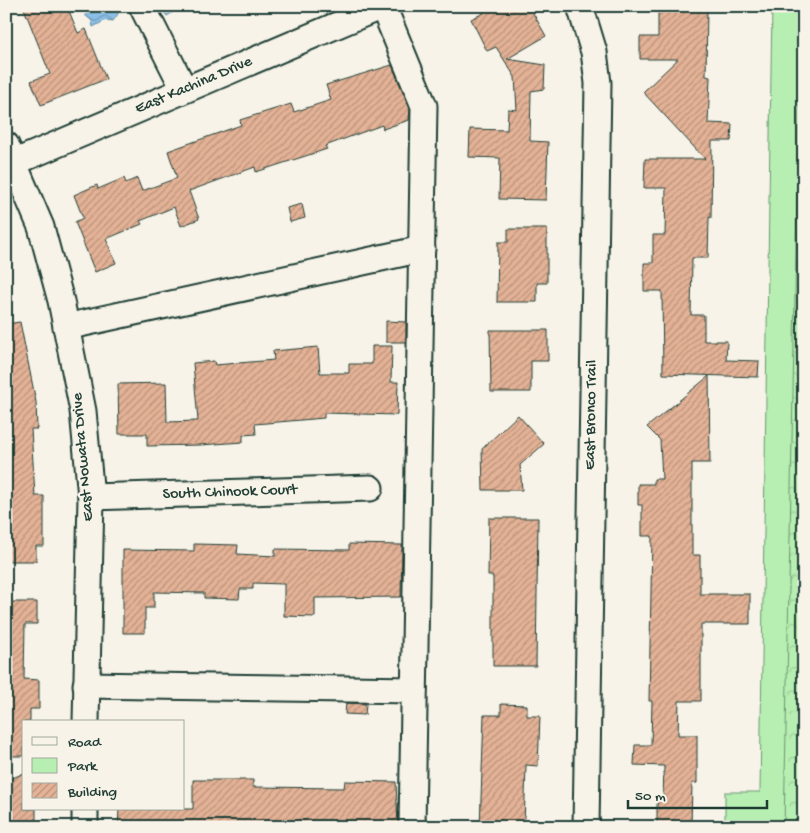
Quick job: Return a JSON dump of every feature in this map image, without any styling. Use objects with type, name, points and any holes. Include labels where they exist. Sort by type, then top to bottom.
[{"type":"street","points":[[142,6],[184,89]]},
{"type":"street","points":[[382,6],[424,106],[412,827]]},
{"type":"street","name":"East Kachina Drive","points":[[9,158],[184,89],[330,16],[382,6]]},
{"type":"street","name":"East Bronco Trail","points":[[580,6],[594,52],[598,83],[586,827]]},
{"type":"street","name":"East Nowata Drive","points":[[9,158],[41,227],[66,327],[84,411],[91,497],[86,720]]},
{"type":"street","points":[[66,327],[422,249]]},
{"type":"street","name":"South Chinook Court","points":[[91,497],[370,488]]},
{"type":"street","points":[[86,685],[414,690]]},
{"type":"street","points":[[85,810],[85,827]]},
{"type":"green space","points":[[772,6],[804,6],[804,827],[725,827],[725,792],[760,792]]},
{"type":"green space","points":[[801,6],[804,6],[804,827],[784,827]]},
{"type":"water","points":[[112,6],[117,8],[118,14],[113,21],[106,20],[93,27],[92,21],[85,15]]},
{"type":"water","points":[[159,6],[176,6],[175,11],[167,16]]},
{"type":"building","points":[[23,6],[67,6],[78,33],[86,29],[106,79],[41,105],[31,81],[50,74]]},
{"type":"building","points":[[479,6],[529,6],[546,36],[507,59],[545,65],[544,89],[531,91],[530,141],[548,142],[546,200],[499,199],[500,158],[469,157],[470,129],[507,130],[508,109],[517,110],[515,77],[496,47],[487,51],[471,19],[484,13]]},
{"type":"building","points":[[658,6],[707,6],[706,76],[710,77],[708,123],[732,124],[731,141],[712,141],[711,218],[709,217],[708,258],[692,258],[691,315],[704,315],[704,341],[727,341],[726,360],[759,361],[758,377],[663,374],[662,291],[644,291],[644,263],[653,263],[653,235],[665,235],[666,188],[644,188],[645,159],[705,159],[643,92],[678,59],[640,59],[640,37],[658,37]]},
{"type":"building","points":[[392,65],[410,109],[409,120],[383,129],[382,125],[325,146],[327,149],[256,172],[255,167],[189,191],[199,219],[181,226],[174,207],[140,221],[142,224],[106,239],[116,263],[95,272],[75,222],[83,218],[74,195],[97,185],[98,189],[124,178],[126,183],[137,178],[142,191],[177,178],[168,151],[241,125],[240,120],[291,104],[294,112],[331,100],[326,85]]},
{"type":"building","points":[[302,204],[305,218],[290,222],[287,208]]},
{"type":"building","points":[[508,229],[547,229],[547,283],[537,283],[537,302],[497,302],[498,242],[508,242]]},
{"type":"building","points":[[386,321],[406,322],[406,342],[386,342]]},
{"type":"building","points":[[20,322],[36,402],[37,429],[31,429],[35,496],[44,496],[44,546],[36,546],[36,561],[8,561],[6,543],[6,324]]},
{"type":"building","points":[[490,330],[548,330],[548,361],[531,361],[531,392],[491,392]]},
{"type":"building","points":[[372,346],[392,346],[391,382],[398,382],[397,415],[324,413],[324,418],[255,424],[256,434],[243,435],[243,442],[200,445],[147,446],[147,434],[119,434],[118,384],[166,383],[167,422],[198,421],[193,363],[214,361],[215,365],[274,360],[273,351],[318,347],[320,373],[349,373],[349,364],[372,364]]},
{"type":"building","points":[[709,376],[710,463],[692,463],[692,555],[700,555],[700,594],[750,594],[750,624],[701,624],[701,701],[679,701],[678,735],[697,735],[697,783],[692,783],[691,827],[657,827],[657,798],[663,798],[664,766],[634,765],[635,745],[651,745],[652,701],[649,701],[652,536],[642,536],[642,505],[638,505],[638,484],[654,484],[654,479],[662,479],[660,440],[647,427]]},
{"type":"building","points":[[518,415],[544,444],[520,465],[522,490],[483,490],[482,449]]},
{"type":"building","points":[[489,518],[538,518],[536,666],[493,666],[493,576],[488,576]]},
{"type":"building","points":[[194,544],[238,545],[237,554],[275,556],[275,549],[349,550],[349,544],[402,545],[401,597],[315,598],[315,617],[284,616],[284,584],[253,583],[253,589],[240,589],[239,599],[204,598],[204,593],[154,592],[154,608],[145,608],[145,633],[123,633],[123,550],[194,551]]},
{"type":"building","points":[[8,602],[37,602],[37,624],[25,624],[24,679],[39,680],[39,709],[30,709],[30,720],[22,720],[22,756],[6,756]]},
{"type":"building","points":[[346,703],[366,704],[365,715],[345,714]]},
{"type":"building","points":[[501,704],[527,705],[527,716],[540,716],[538,766],[526,765],[524,827],[480,827],[484,715],[501,715]]},
{"type":"building","points":[[22,774],[22,810],[36,810],[36,827],[6,827],[6,781]]},
{"type":"building","points":[[193,780],[253,780],[253,787],[344,788],[345,781],[396,782],[398,827],[118,827],[119,810],[193,809]]}]
